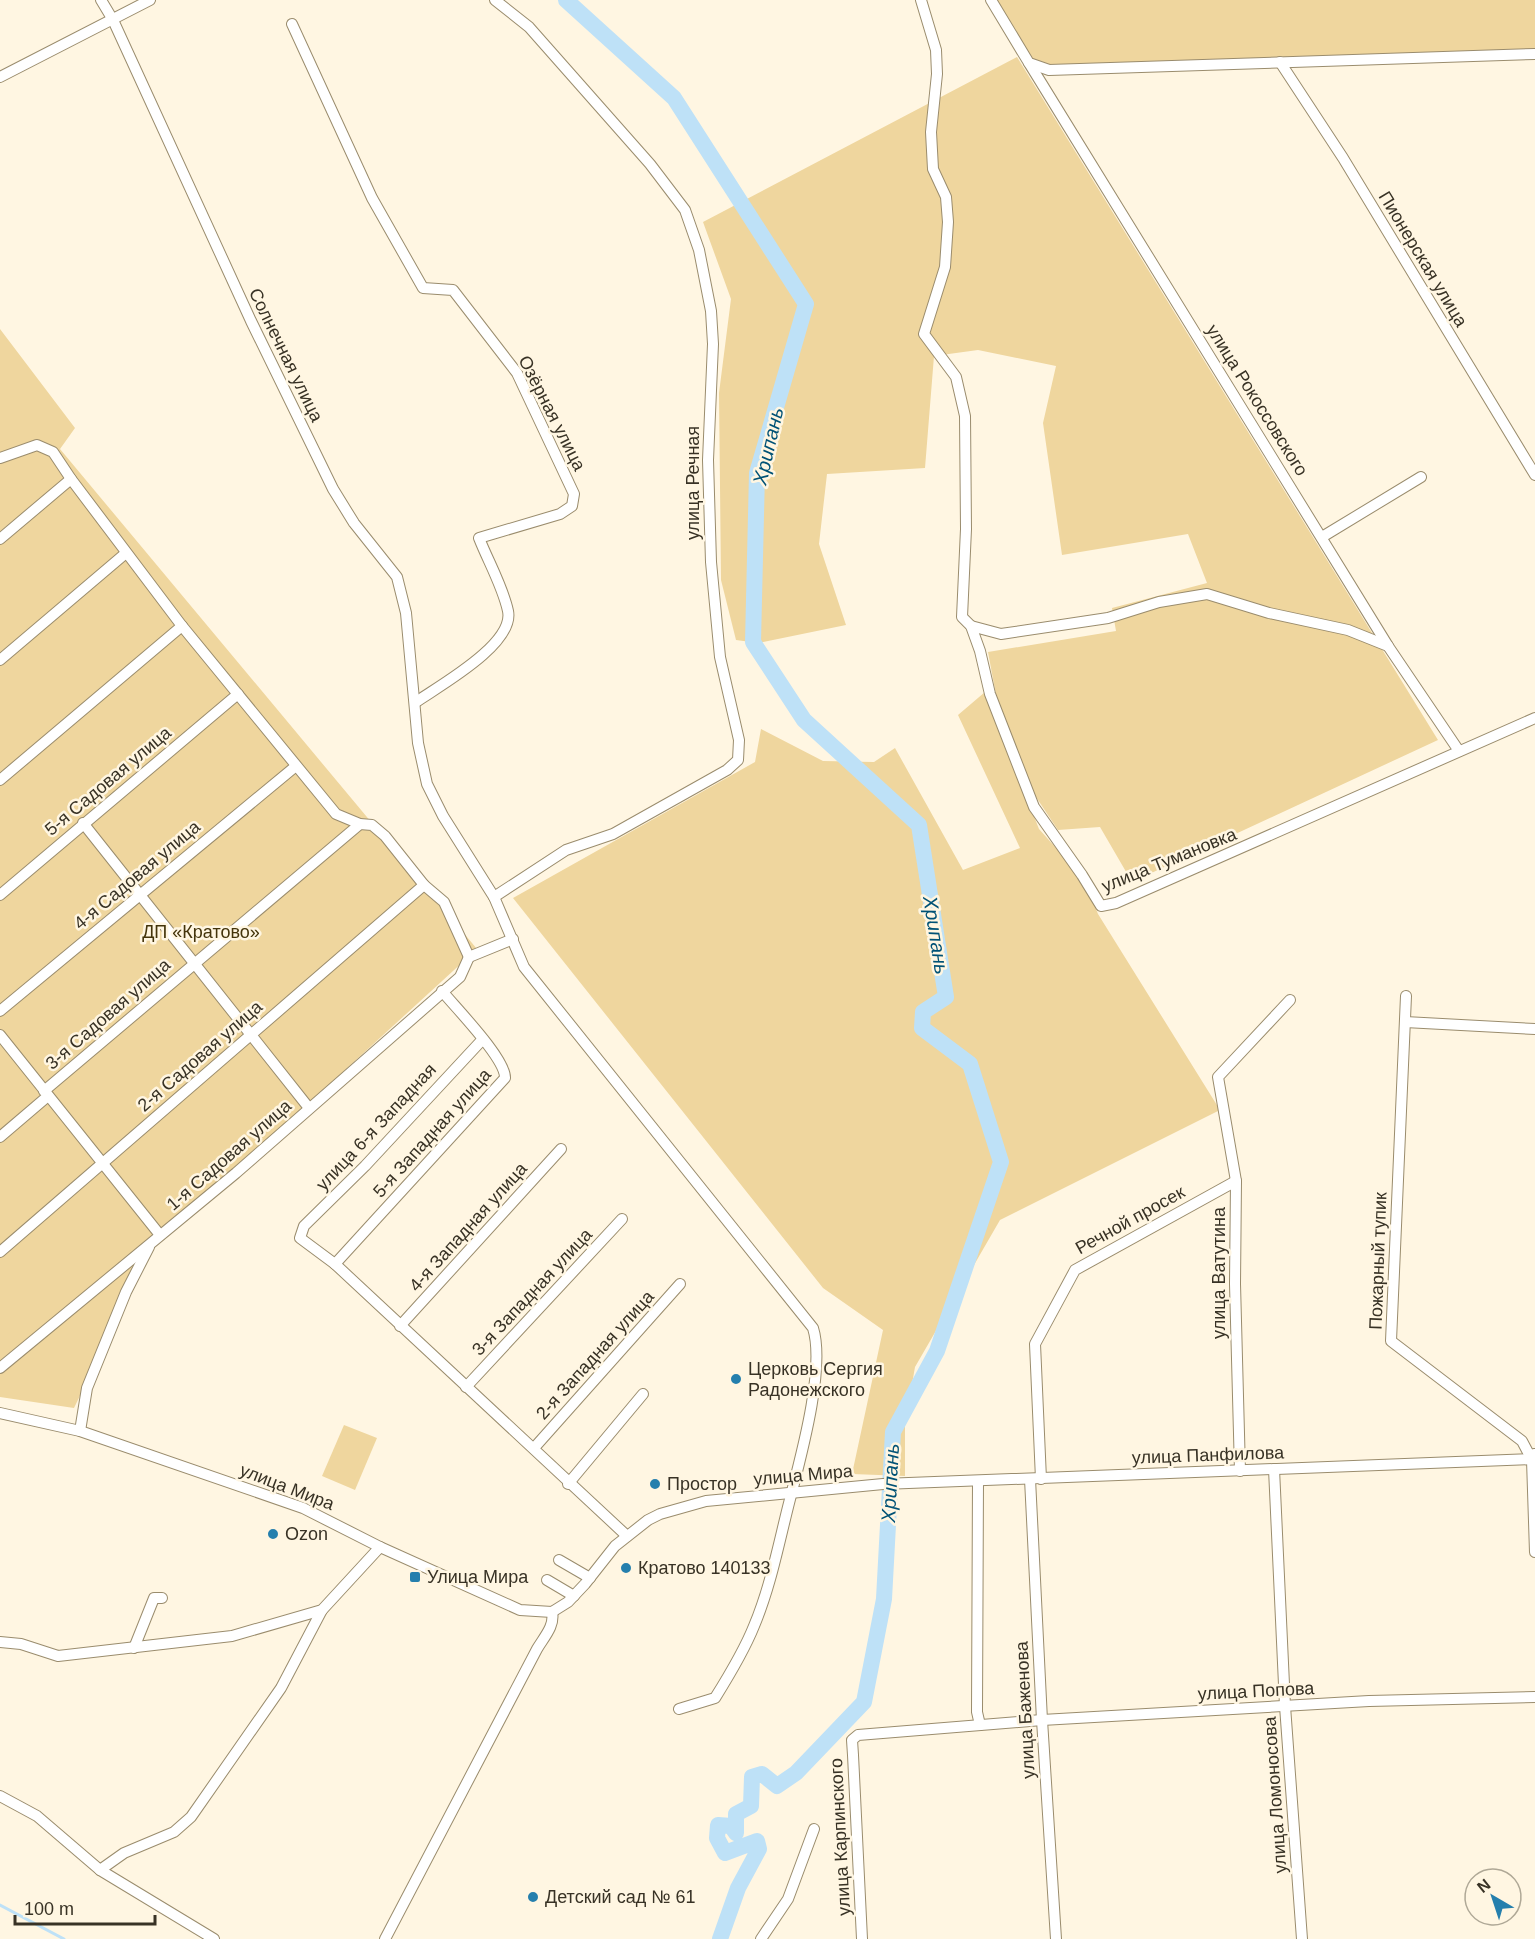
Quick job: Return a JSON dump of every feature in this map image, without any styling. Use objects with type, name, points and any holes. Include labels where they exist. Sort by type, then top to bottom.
[{"type":"street","name":"Солнечная улица","points":[[101,0],[113,20],[251,321],[333,489],[354,523],[397,577],[406,613],[418,743],[427,784],[443,816],[494,897],[524,967],[813,1328],[816,1339],[816,1361],[810,1407],[769,1583],[754,1625],[735,1666],[715,1698],[679,1709]]},
{"type":"street","points":[[0,77],[150,0]]},
{"type":"street","name":"улица Речная","points":[[494,897],[566,850],[613,834],[727,770],[738,760],[738,740],[716,628],[708,507],[713,345],[711,311],[699,250],[685,210],[650,164],[528,27],[495,0]]},
{"type":"street","name":"улица Тумановка","points":[[921,0],[936,50],[937,74],[931,132],[933,169],[946,197],[948,222],[945,267],[924,334],[956,377],[965,416],[966,529],[962,617],[970,626],[980,651],[990,694],[1034,807],[1082,874],[1101,906],[1116,903],[1535,718]]},
{"type":"street","name":"улица Рокоссовского","points":[[991,0],[1388,646],[1459,751]]},
{"type":"street","name":"Озёрная улица","points":[[292,24],[372,198],[423,288],[453,290],[517,373],[574,494],[572,506],[560,514],[478,538],[509,613],[507,628],[481,657],[416,702]]},
{"type":"street","points":[[1029,63],[1049,70],[1535,54]]},
{"type":"street","name":"Пионерская улица","points":[[1280,62],[1343,158],[1535,475]]},
{"type":"street","points":[[0,445],[2,457],[37,445],[53,452],[71,480],[182,626],[336,814],[360,824],[372,825],[385,836],[424,885],[444,903],[469,957],[513,939]]},
{"type":"street","points":[[1322,537],[1421,477]]},
{"type":"street","points":[[0,539],[71,480]]},
{"type":"street","points":[[0,660],[126,553]]},
{"type":"street","points":[[970,626],[1001,634],[1108,618],[1159,602],[1207,594],[1269,613],[1348,630],[1388,646]]},
{"type":"street","points":[[0,780],[182,626]]},
{"type":"street","name":"5-я Садовая улица","points":[[0,895],[238,694]]},
{"type":"street","name":"4-я Садовая улица","points":[[0,1011],[296,766]]},
{"type":"street","points":[[83,823],[195,961],[309,1108]]},
{"type":"street","name":"3-я Садовая улица","points":[[0,1137],[195,961],[360,824]]},
{"type":"street","name":"2-я Садовая улица","points":[[0,1252],[251,1032],[424,885]]},
{"type":"street","name":"1-я Садовая улица","points":[[0,1368],[236,1173],[442,990],[460,977],[469,957]]},
{"type":"street","name":"5-я Западная улица","points":[[335,1264],[503,1082],[506,1072],[502,1065],[442,990]]},
{"type":"street","name":"Пожарный тупик","points":[[1406,996],[1391,1341],[1522,1441],[1534,1456]]},
{"type":"street","name":"улица Ватутина","points":[[1240,1471],[1235,1307],[1236,1181],[1218,1077],[1290,1000]]},
{"type":"street","points":[[1405,1022],[1535,1029]]},
{"type":"street","points":[[0,1035],[102,1164],[156,1239],[126,1292],[87,1388],[80,1431]]},
{"type":"street","name":"улица 6-я Западная","points":[[335,1264],[300,1238],[304,1226],[365,1166],[482,1040]]},
{"type":"street","name":"4-я Западная улица","points":[[400,1326],[561,1149]]},
{"type":"street","name":"Речной просек","points":[[1035,1479],[1035,1344],[1075,1270],[1236,1181]]},
{"type":"street","name":"3-я Западная улица","points":[[466,1387],[622,1219]]},
{"type":"street","points":[[335,1264],[534,1448],[568,1484],[627,1536]]},
{"type":"street","name":"2-я Западная улица","points":[[534,1448],[680,1284]]},
{"type":"street","points":[[568,1484],[643,1394]]},
{"type":"street","name":"улица Мира","points":[[0,1413],[80,1431],[303,1508],[380,1547],[520,1610],[552,1612],[574,1596],[615,1546],[660,1514],[706,1501],[882,1484]]},
{"type":"street","points":[[1534,1456],[1535,1552]]},
{"type":"street","name":"улица Панфилова","points":[[882,1484],[1240,1471],[1534,1456]]},
{"type":"street","name":"улица Ломоносова","points":[[1274,1469],[1285,1706],[1302,1939]]},
{"type":"street","name":"улица Баженова","points":[[1035,1479],[1041,1720],[1056,1939]]},
{"type":"street","points":[[978,1481],[977,1712],[980,1725]]},
{"type":"street","points":[[100,1870],[124,1853],[174,1832],[191,1817],[281,1688],[322,1611],[380,1547]]},
{"type":"street","points":[[559,1560],[590,1578]]},
{"type":"street","points":[[547,1580],[574,1596]]},
{"type":"street","points":[[131,1649],[154,1598],[162,1598]]},
{"type":"street","points":[[0,1642],[21,1644],[58,1656],[131,1649],[232,1636],[322,1611]]},
{"type":"street","points":[[385,1939],[537,1649],[549,1631],[554,1619],[552,1612]]},
{"type":"street","name":"улица Попова","points":[[858,1735],[1041,1720],[1285,1706],[1535,1697]]},
{"type":"street","name":"улица Карпинского","points":[[858,1735],[852,1740],[862,1939]]},
{"type":"street","points":[[0,1796],[37,1816],[100,1870],[214,1939]]},
{"type":"street","points":[[761,1939],[788,1899],[814,1828]]},
{"type":"green space","points":[[995,0],[1535,0],[1535,49],[1049,66],[1029,58]]},
{"type":"green space","points":[[1017,57],[1438,740],[1132,882],[1100,827],[1058,830],[1032,791],[996,695],[988,652],[1116,631],[1112,608],[1207,583],[1188,534],[1062,555],[1043,423],[1056,366],[978,350],[934,356],[925,468],[827,474],[819,544],[846,625],[758,643],[736,640],[721,580],[719,393],[731,299],[703,222]]},
{"type":"green space","name":"ДП «Кратово»","points":[[0,329],[75,428],[60,449],[477,949],[153,1246],[74,1408],[0,1397]]},
{"type":"green space","points":[[985,692],[1039,829],[1073,867],[1089,891],[1098,914],[1220,1110],[1000,1220],[915,1367],[905,1424],[905,1476],[852,1474],[883,1330],[823,1288],[513,898],[755,762],[761,729],[823,761],[874,762],[895,748],[963,870],[1020,848],[958,715]]},
{"type":"green space","points":[[344,1425],[377,1438],[355,1490],[322,1476]]},
{"type":"waterway","name":"Хрипань","points":[[566,0],[674,98],[806,304],[757,473],[753,642],[804,720],[919,825],[946,997],[923,1012],[922,1028],[970,1064],[1001,1162],[937,1351],[893,1432],[884,1599],[864,1702],[796,1773],[777,1786],[762,1774],[752,1777],[751,1806],[736,1814],[736,1833],[731,1826],[718,1825],[717,1838],[725,1853],[757,1841],[759,1849],[738,1888],[720,1939]]},
{"type":"waterway","points":[[0,1905],[64,1939]]},
{"type":"place","name":"Церковь Сергия Радонежского","points":[[736,1379]]},
{"type":"place","name":"Простор","points":[[655,1484]]},
{"type":"place","name":"Ozon","points":[[273,1534]]},
{"type":"place","name":"Кратово 140133","points":[[626,1568]]},
{"type":"place","name":"Улица Мира","points":[[415,1577]]},
{"type":"place","name":"Детский сад № 61","points":[[533,1897]]}]
